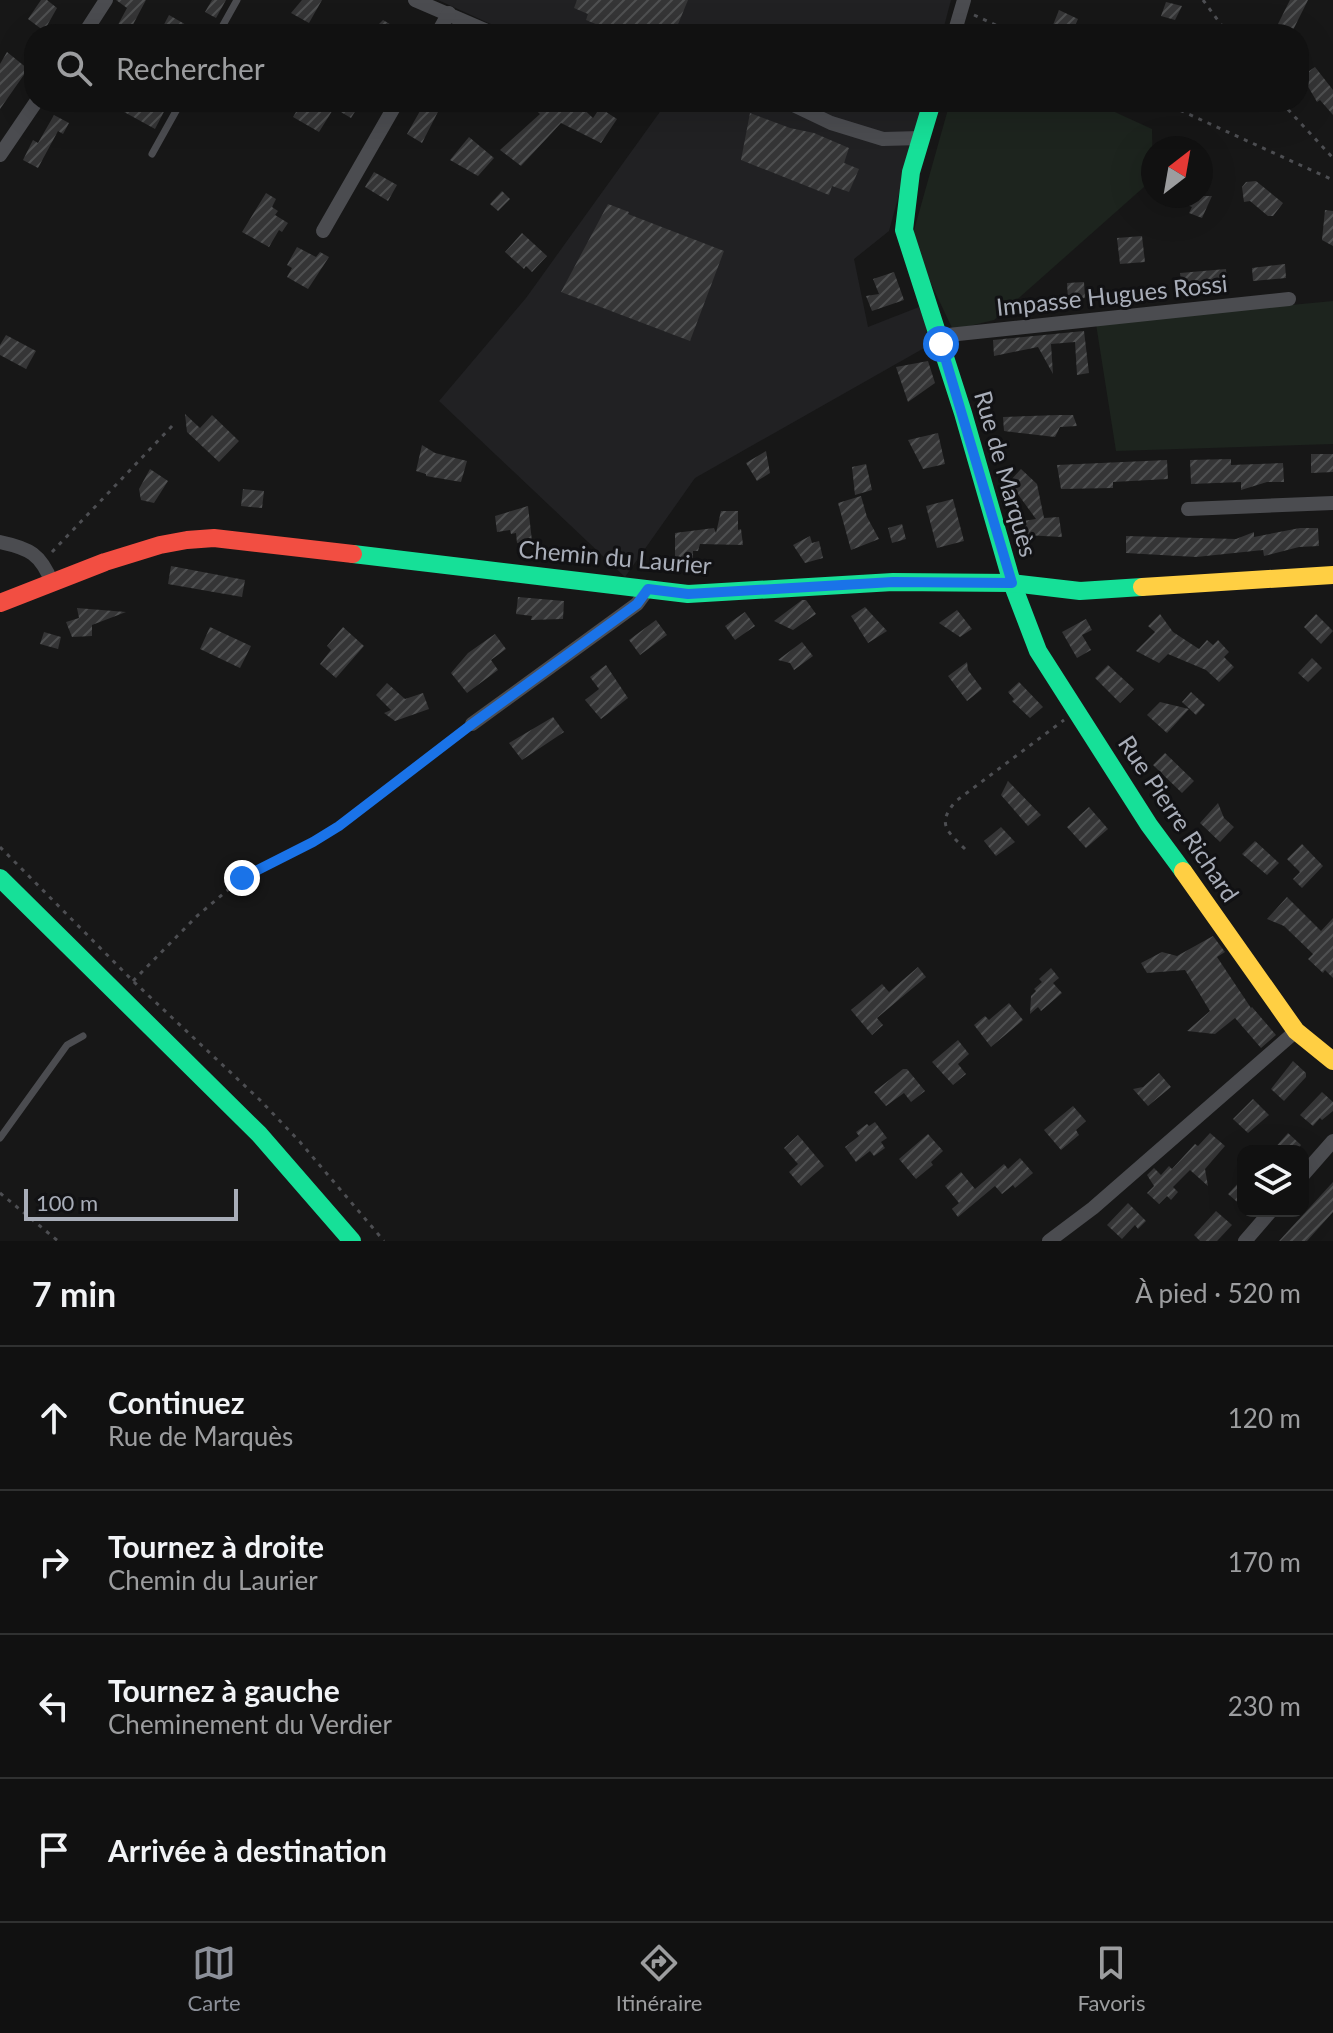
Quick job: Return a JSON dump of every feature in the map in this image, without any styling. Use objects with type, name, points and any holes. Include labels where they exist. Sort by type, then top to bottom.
[{"type":"street","points":[[90,24],[106,0]]},
{"type":"street","points":[[415,0],[473,24]]},
{"type":"street","points":[[443,24],[449,13]]},
{"type":"street","points":[[0,155],[29,112]]},
{"type":"street","points":[[323,231],[391,112]]},
{"type":"street","points":[[808,112],[831,123],[883,139],[921,138]]},
{"type":"street","name":"Rue de Marquès","points":[[929,112],[911,172],[904,230],[939,336],[1012,583]]},
{"type":"street","name":"Impasse Hugues Rossi","points":[[939,336],[1289,299]]},
{"type":"street","points":[[1188,509],[1333,503]]},
{"type":"street","name":"Chemin du Laurier","points":[[0,603],[157,544],[189,538],[214,538],[688,594],[893,582],[1012,583],[1080,591],[1333,575]]},
{"type":"street","points":[[0,542],[34,553],[52,583]]},
{"type":"street","name":"Rue Pierre Richard","points":[[1012,583],[1038,651],[1149,825],[1296,1031],[1333,1061]]},
{"type":"street","points":[[472,724],[637,604],[648,589]]},
{"type":"street","points":[[0,878],[259,1134],[352,1241]]},
{"type":"street","points":[[1049,1241],[1093,1208],[1296,1031]]},
{"type":"street","points":[[1309,1168],[1333,1141]]},
{"type":"street","points":[[1245,1241],[1266,1217]]},
{"type":"lane","points":[[224,24],[237,0]]},
{"type":"lane","points":[[152,154],[175,112]]},
{"type":"lane","points":[[0,1138],[67,1045],[83,1036]]},
{"type":"path","points":[[1203,0],[1221,24]]},
{"type":"path","points":[[962,5],[997,24]]},
{"type":"path","points":[[1184,112],[1333,180]]},
{"type":"path","points":[[1290,112],[1333,158]]},
{"type":"path","points":[[42,563],[173,425]]},
{"type":"path","points":[[965,849],[947,830],[944,820],[948,810],[1077,711]]},
{"type":"path","points":[[133,981],[197,916],[242,878],[339,826],[472,724]]},
{"type":"path","points":[[0,847],[133,981],[260,1100],[384,1241]]},
{"type":"path","points":[[0,1193],[58,1241]]},
{"type":"shaded area","points":[[438,0],[951,0],[945,24],[491,24]]},
{"type":"shaded area","points":[[660,112],[921,112],[889,231],[854,259],[868,327],[919,307],[933,343],[695,478],[625,577],[439,401],[526,298]]},
{"type":"shaded area","points":[[947,112],[1115,112],[1152,129],[1152,136],[1141,136],[1141,190],[994,320],[953,330],[911,241]]},
{"type":"shaded area","points":[[1333,301],[1333,444],[1116,451],[1096,324]]},
{"type":"building","points":[[41,0],[47,0],[57,8],[48,24],[35,24],[28,19]]},
{"type":"building","points":[[116,0],[146,0],[133,24],[118,24],[127,8]]},
{"type":"building","points":[[212,0],[226,0],[216,18],[205,12]]},
{"type":"building","points":[[302,0],[322,0],[309,23],[291,13]]},
{"type":"building","points":[[577,0],[688,0],[678,24],[596,24],[586,20],[588,14],[574,8]]},
{"type":"building","points":[[1290,0],[1308,0],[1296,24],[1278,24]]},
{"type":"building","points":[[1166,2],[1182,6],[1175,20],[1161,16]]},
{"type":"building","points":[[1059,10],[1078,19],[1076,24],[1053,24]]},
{"type":"building","points":[[169,15],[185,24],[164,24]]},
{"type":"building","points":[[7,52],[24,66],[24,75],[0,109],[0,64]]},
{"type":"building","points":[[1315,67],[1333,90],[1333,115],[1320,100],[1317,102],[1309,88],[1309,71]]},
{"type":"building","points":[[124,112],[164,112],[155,129]]},
{"type":"building","points":[[296,112],[332,112],[319,132],[293,117]]},
{"type":"building","points":[[341,112],[355,112],[351,118]]},
{"type":"building","points":[[419,112],[438,112],[422,143],[407,134]]},
{"type":"building","points":[[538,112],[587,112],[593,118],[597,112],[606,112],[617,119],[601,143],[561,123],[521,166],[500,150],[540,114]]},
{"type":"building","points":[[750,113],[814,133],[849,148],[844,163],[859,169],[849,192],[832,186],[829,195],[741,160]]},
{"type":"building","points":[[54,115],[69,123],[63,134],[58,131],[38,168],[23,160],[33,140],[38,143]]},
{"type":"building","points":[[469,137],[494,158],[478,176],[450,160]]},
{"type":"building","points":[[374,172],[397,185],[388,201],[365,187]]},
{"type":"building","points":[[1256,181],[1283,203],[1273,216],[1268,216],[1250,201],[1244,202],[1242,187],[1246,182]]},
{"type":"building","points":[[502,191],[510,199],[498,211],[490,204]]},
{"type":"building","points":[[266,193],[276,199],[272,207],[278,211],[275,215],[288,223],[282,232],[279,230],[269,247],[242,232]]},
{"type":"building","points":[[608,204],[724,251],[690,341],[561,292]]},
{"type":"building","points":[[1192,208],[1207,208],[1202,218],[1189,213]]},
{"type":"building","points":[[1325,210],[1333,211],[1333,246],[1322,240]]},
{"type":"building","points":[[522,233],[547,256],[532,272],[505,252]]},
{"type":"building","points":[[1142,236],[1145,262],[1120,264],[1117,238]]},
{"type":"building","points":[[297,247],[316,257],[320,252],[329,257],[308,289],[287,277],[292,268],[287,265]]},
{"type":"building","points":[[1285,264],[1286,278],[1253,281],[1252,268]]},
{"type":"building","points":[[1226,269],[1227,284],[1182,288],[1180,273]]},
{"type":"building","points":[[894,272],[904,300],[872,311],[866,296],[879,294],[873,279]]},
{"type":"building","points":[[1084,282],[1085,298],[1068,300],[1067,283]]},
{"type":"building","points":[[1084,331],[1089,373],[1077,375],[1075,342],[1051,344],[1053,374],[1038,347],[994,356],[993,340]]},
{"type":"building","points":[[6,335],[36,351],[26,369],[0,355],[0,345]]},
{"type":"building","points":[[928,361],[935,383],[908,402],[896,367]]},
{"type":"building","points":[[185,414],[200,428],[212,415],[239,441],[219,462],[187,432]]},
{"type":"building","points":[[1073,415],[1077,426],[1060,427],[1055,437],[1004,431],[1003,417]]},
{"type":"building","points":[[938,433],[945,464],[923,469],[908,440]]},
{"type":"building","points":[[422,445],[435,453],[467,461],[461,482],[426,476],[416,471]]},
{"type":"building","points":[[766,451],[770,473],[757,481],[746,463]]},
{"type":"building","points":[[1311,454],[1333,454],[1333,472],[1311,473]]},
{"type":"building","points":[[1231,459],[1231,465],[1283,463],[1284,482],[1267,482],[1241,490],[1241,482],[1191,484],[1190,460]]},
{"type":"building","points":[[1167,460],[1168,479],[1113,482],[1113,488],[1061,489],[1057,465]]},
{"type":"building","points":[[866,464],[872,490],[855,495],[852,467]]},
{"type":"building","points":[[150,469],[168,481],[154,503],[141,500],[139,489]]},
{"type":"building","points":[[1021,469],[1037,484],[1044,518],[1059,517],[1062,537],[1025,535],[1023,521],[1036,519],[1009,482]]},
{"type":"building","points":[[243,489],[264,491],[262,508],[241,506]]},
{"type":"building","points":[[861,496],[867,517],[879,539],[851,550],[838,503]]},
{"type":"building","points":[[953,499],[964,541],[937,548],[926,506]]},
{"type":"building","points":[[528,506],[532,541],[517,543],[516,533],[511,534],[510,530],[497,532],[495,516]]},
{"type":"building","points":[[721,511],[738,511],[738,530],[741,529],[743,545],[700,544],[698,551],[693,551],[693,558],[675,557],[675,533],[714,528],[716,533]]},
{"type":"building","points":[[902,524],[906,539],[892,543],[888,528]]},
{"type":"building","points":[[1300,528],[1318,528],[1319,546],[1299,547],[1264,556],[1263,550],[1196,557],[1126,553],[1126,536],[1236,539],[1254,532],[1254,537]]},
{"type":"building","points":[[810,536],[812,543],[819,541],[823,558],[805,563],[793,545]]},
{"type":"building","points":[[171,566],[245,580],[242,597],[168,584]]},
{"type":"building","points":[[518,597],[564,601],[563,619],[531,620],[532,616],[516,614]]},
{"type":"building","points":[[806,600],[816,614],[793,630],[774,621]]},
{"type":"building","points":[[865,607],[887,631],[868,643],[851,616]]},
{"type":"building","points":[[77,608],[126,612],[92,625],[92,636],[72,637],[66,622],[79,618]]},
{"type":"building","points":[[957,610],[972,629],[960,637],[939,623]]},
{"type":"building","points":[[745,612],[755,626],[735,640],[725,626]]},
{"type":"building","points":[[1160,614],[1173,632],[1199,649],[1207,640],[1213,645],[1218,640],[1229,652],[1224,657],[1234,667],[1219,682],[1206,670],[1168,654],[1159,663],[1136,651],[1155,632],[1148,626]]},
{"type":"building","points":[[1316,614],[1333,631],[1321,644],[1304,627]]},
{"type":"building","points":[[1086,619],[1092,630],[1082,635],[1091,650],[1077,658],[1062,632]]},
{"type":"building","points":[[656,620],[667,635],[640,655],[629,640]]},
{"type":"building","points":[[210,627],[251,646],[240,668],[200,649]]},
{"type":"building","points":[[343,627],[364,646],[336,678],[320,664],[331,650],[327,646]]},
{"type":"building","points":[[44,632],[61,637],[58,649],[40,644]]},
{"type":"building","points":[[495,634],[506,649],[491,660],[498,670],[467,693],[451,673],[468,653]]},
{"type":"building","points":[[802,642],[813,656],[794,670],[790,663],[778,660]]},
{"type":"building","points":[[1312,658],[1322,668],[1308,682],[1298,673]]},
{"type":"building","points":[[967,662],[968,670],[982,689],[967,701],[948,676]]},
{"type":"building","points":[[606,665],[628,698],[601,719],[585,700],[599,689],[590,677]]},
{"type":"building","points":[[1108,665],[1134,689],[1120,703],[1095,678]]},
{"type":"building","points":[[1019,682],[1043,707],[1030,718],[1012,701],[1014,699],[1008,692]]},
{"type":"building","points":[[387,683],[405,699],[423,693],[429,709],[395,721],[384,713],[391,710],[376,695]]},
{"type":"building","points":[[1191,692],[1205,705],[1196,715],[1182,702]]},
{"type":"building","points":[[1160,702],[1189,709],[1167,733],[1147,715]]},
{"type":"building","points":[[553,717],[564,732],[522,760],[509,743]]},
{"type":"building","points":[[1165,753],[1194,781],[1182,793],[1153,765]]},
{"type":"building","points":[[1008,781],[1041,815],[1028,826],[1001,795]]},
{"type":"building","points":[[1218,803],[1224,818],[1234,827],[1220,842],[1200,823]]},
{"type":"building","points":[[1089,807],[1108,829],[1086,848],[1067,827]]},
{"type":"building","points":[[1001,827],[1015,842],[996,856],[984,841]]},
{"type":"building","points":[[1255,841],[1279,863],[1267,875],[1242,854]]},
{"type":"building","points":[[1302,844],[1323,866],[1302,888],[1293,879],[1300,872],[1287,859]]},
{"type":"building","points":[[1287,897],[1321,931],[1333,918],[1333,978],[1308,959],[1313,954],[1284,926],[1267,919]]},
{"type":"building","points":[[1213,936],[1225,952],[1217,957],[1251,1008],[1276,1035],[1261,1048],[1235,1018],[1215,1034],[1187,1031],[1210,1011],[1185,970],[1147,973],[1141,963],[1162,952],[1177,956]]},
{"type":"building","points":[[918,967],[926,977],[877,1018],[883,1025],[872,1035],[851,1010],[882,984],[889,992]]},
{"type":"building","points":[[1051,968],[1059,978],[1053,983],[1062,993],[1041,1011],[1038,1007],[1030,1014],[1034,989],[1042,982],[1039,979]]},
{"type":"building","points":[[1009,1003],[1023,1020],[991,1047],[974,1025],[985,1016],[989,1020]]},
{"type":"building","points":[[958,1040],[969,1054],[958,1064],[966,1074],[953,1085],[932,1062]]},
{"type":"building","points":[[1293,1061],[1306,1073],[1306,1077],[1284,1101],[1271,1089]]},
{"type":"building","points":[[907,1069],[925,1091],[911,1102],[904,1093],[886,1106],[874,1092]]},
{"type":"building","points":[[1159,1073],[1171,1087],[1148,1106],[1133,1089],[1143,1087]]},
{"type":"building","points":[[1322,1092],[1333,1102],[1333,1111],[1313,1126],[1300,1115]]},
{"type":"building","points":[[1253,1099],[1269,1115],[1248,1133],[1233,1119]]},
{"type":"building","points":[[1073,1106],[1086,1121],[1076,1130],[1079,1135],[1061,1150],[1044,1130]]},
{"type":"building","points":[[875,1122],[887,1138],[881,1142],[885,1148],[874,1156],[870,1151],[856,1162],[845,1147],[859,1136],[856,1132]]},
{"type":"building","points":[[1210,1133],[1225,1146],[1205,1169],[1208,1186],[1190,1170],[1173,1187],[1178,1192],[1171,1200],[1167,1196],[1159,1204],[1147,1193],[1154,1186],[1147,1175],[1154,1168],[1161,1175],[1169,1166],[1172,1169]]},
{"type":"building","points":[[1288,1133],[1301,1145],[1277,1145]]},
{"type":"building","points":[[928,1134],[943,1151],[931,1162],[933,1165],[916,1179],[899,1159]]},
{"type":"building","points":[[798,1135],[824,1166],[801,1186],[789,1172],[798,1164],[784,1148]]},
{"type":"building","points":[[1020,1158],[1033,1173],[1002,1194],[995,1186],[958,1217],[952,1209],[959,1203],[945,1186],[961,1172],[975,1189],[1004,1164],[1008,1169]]},
{"type":"building","points":[[1333,1182],[1333,1212],[1307,1241],[1279,1241],[1301,1217],[1309,1217],[1309,1208]]},
{"type":"building","points":[[1237,1184],[1237,1202],[1228,1194]]},
{"type":"building","points":[[1128,1203],[1146,1221],[1138,1229],[1135,1225],[1122,1239],[1107,1225]]},
{"type":"building","points":[[1216,1211],[1232,1225],[1217,1241],[1200,1241],[1194,1235]]},
{"type":"traffic: fast","points":[[929,112],[911,172],[904,230],[963,413],[1012,583],[1038,651],[1149,825],[1183,871]]},
{"type":"traffic: fast","points":[[353,554],[688,594],[893,582],[1012,583],[1080,591],[1142,587]]},
{"type":"traffic: fast","points":[[0,878],[259,1134],[352,1241]]},
{"type":"traffic: slow","points":[[1142,587],[1333,575]]},
{"type":"traffic: slow","points":[[1183,871],[1296,1031],[1333,1061]]},
{"type":"traffic: jam","points":[[0,603],[105,562],[187,540],[214,538],[353,554]]},
{"type":"route","points":[[242,878],[339,826],[637,604],[648,589],[688,594],[893,582],[1012,583],[941,344]]}]
